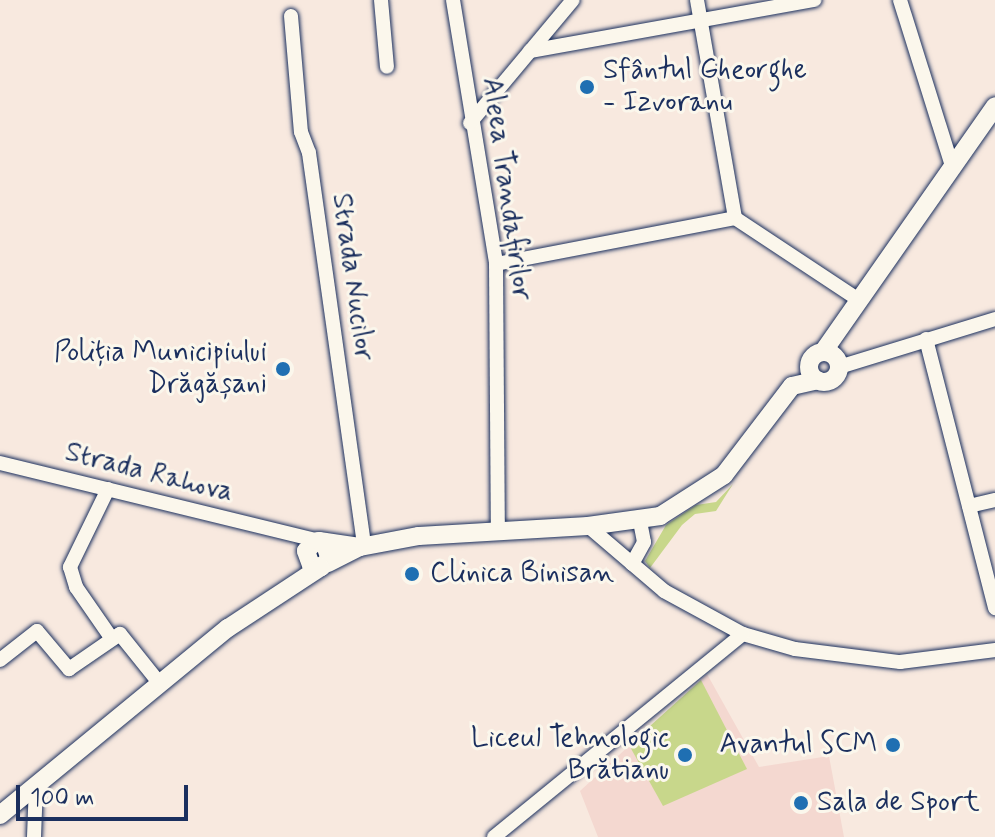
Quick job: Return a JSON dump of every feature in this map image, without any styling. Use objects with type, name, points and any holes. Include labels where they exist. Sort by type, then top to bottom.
[{"type":"main road","points":[[816,365],[856,298],[995,106]]},
{"type":"main road","points":[[0,815],[160,684],[290,584],[317,554],[498,530],[640,522],[684,504],[724,475],[792,386],[816,365],[832,354],[839,367],[834,379],[816,365]]},
{"type":"street","points":[[381,0],[387,67]]},
{"type":"street","name":"Aleea Trandafirilor","points":[[453,0],[470,123],[496,264],[498,530]]},
{"type":"street","points":[[470,123],[573,0]]},
{"type":"street","points":[[697,0],[735,218]]},
{"type":"street","points":[[530,51],[814,0]]},
{"type":"street","points":[[900,0],[952,166]]},
{"type":"street","name":"Strada Nucilor","points":[[291,16],[301,132],[309,153],[362,547]]},
{"type":"street","points":[[496,264],[735,218],[856,298]]},
{"type":"street","points":[[839,367],[995,319]]},
{"type":"street","points":[[926,339],[995,608]]},
{"type":"street","name":"Strada Rahova","points":[[0,463],[286,533],[317,554]]},
{"type":"street","points":[[108,489],[70,567],[76,587],[112,639]]},
{"type":"street","points":[[969,506],[995,500]]},
{"type":"street","points":[[632,564],[644,542],[640,522]]},
{"type":"street","points":[[588,526],[679,600],[743,634],[795,649],[900,662],[995,650]]},
{"type":"street","points":[[0,660],[37,631],[69,669],[120,634],[160,684]]},
{"type":"street","points":[[494,837],[743,634]]},
{"type":"street","points":[[34,837],[36,786]]},
{"type":"shaded area","name":"Liceul Tehnologic Brătianu","points":[[707,674],[759,767],[829,756],[844,837],[598,837],[580,791]]},
{"type":"green space","points":[[733,484],[716,511],[695,514],[682,525],[650,568],[645,561],[666,525],[696,505],[716,502]]},
{"type":"green space","points":[[701,680],[747,769],[663,806],[629,745]]},
{"type":"place","name":"Sfântul Gheorghe - Izvoranu","points":[[587,87]]},
{"type":"place","name":"Poliția Municipiului Drăgășani","points":[[283,369]]},
{"type":"place","name":"Clinica Binisan","points":[[412,574]]},
{"type":"place","name":"Avantul SCM","points":[[893,745]]},
{"type":"place","name":"Liceul Tehnologic Brătianu","points":[[685,755]]},
{"type":"place","name":"Sala de Sport","points":[[801,803]]}]
